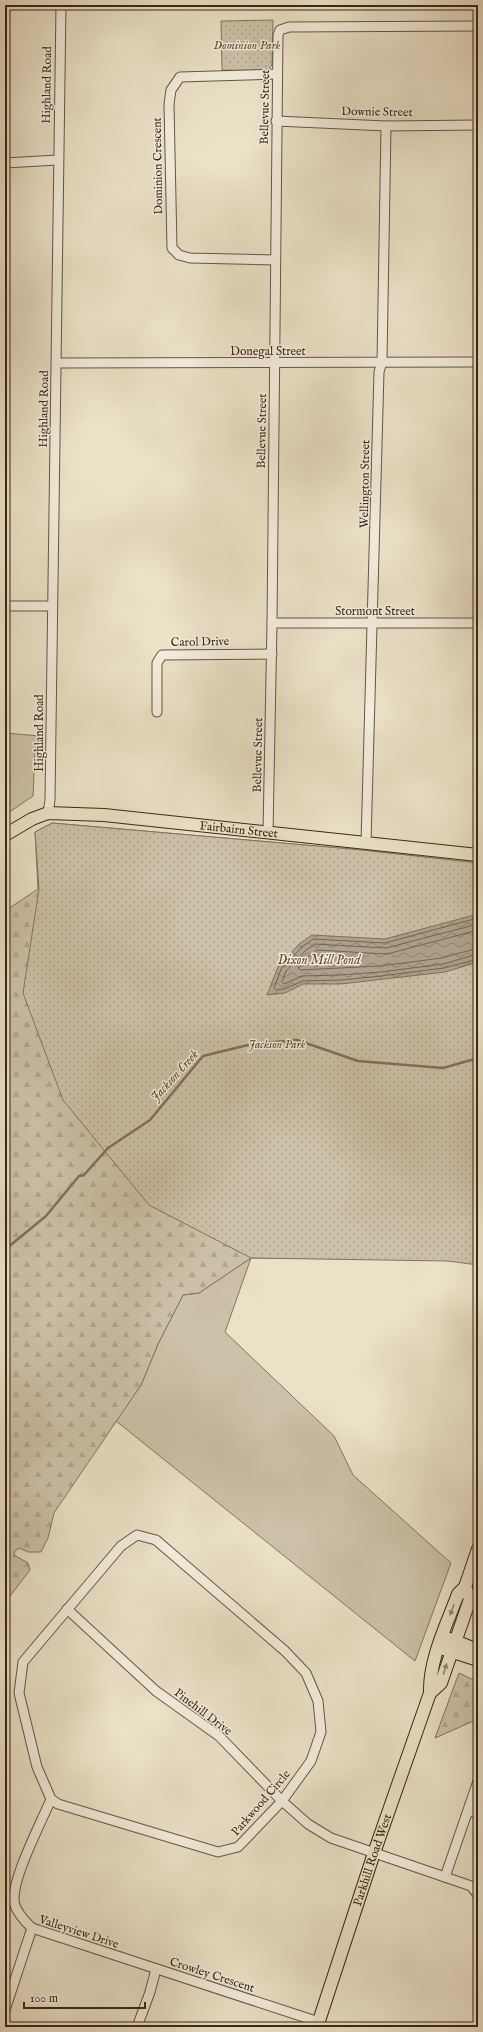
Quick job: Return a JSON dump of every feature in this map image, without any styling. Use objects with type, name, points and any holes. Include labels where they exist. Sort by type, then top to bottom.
[{"type":"main road","name":"Fairbairn Street","points":[[5,835],[32,819],[48,813],[104,815],[478,855]]},
{"type":"main road","name":"Parkhill Road West","points":[[318,2024],[374,1853],[430,1693],[429,1677],[458,1594],[465,1587],[478,1549]]},
{"type":"main road","name":"Parkhill Road West","points":[[430,1693],[441,1683],[470,1599],[465,1587]]},
{"type":"main road","points":[[441,1642],[453,1646],[478,1650]]},
{"type":"main road","points":[[453,1646],[478,1660]]},
{"type":"street","name":"Highland Road","points":[[48,813],[50,800],[61,5]]},
{"type":"street","name":"Bellevue Street","points":[[268,833],[276,363],[274,260],[278,35],[280,30],[289,27],[478,26]]},
{"type":"street","name":"Dominion Crescent","points":[[274,260],[190,258],[179,255],[172,248],[169,104],[171,90],[180,77],[277,74]]},
{"type":"street","name":"Downie Street","points":[[276,120],[386,126],[478,125]]},
{"type":"street","name":"Wellington Street","points":[[366,843],[379,372],[382,362],[386,126]]},
{"type":"street","points":[[5,163],[58,160]]},
{"type":"street","name":"Donegal Street","points":[[57,363],[478,362]]},
{"type":"street","points":[[5,606],[52,606]]},
{"type":"street","name":"Stormont Street","points":[[272,623],[478,623]]},
{"type":"street","name":"Carol Drive","points":[[157,712],[157,663],[162,655],[272,654]]},
{"type":"street","name":"Parkwood Circle","points":[[137,1535],[156,1540],[284,1651],[306,1673],[318,1701],[321,1732],[312,1761],[282,1801],[238,1847],[218,1852],[58,1804],[51,1799],[37,1768],[19,1693],[23,1662],[67,1609],[121,1546],[137,1535]]},
{"type":"street","name":"Pinehill Drive","points":[[67,1609],[156,1691],[219,1736],[282,1801],[308,1824],[331,1838],[470,1886],[478,1894]]},
{"type":"street","points":[[445,1877],[478,1781]]},
{"type":"street","points":[[32,1928],[25,1922],[13,1902],[17,1881],[51,1799]]},
{"type":"street","points":[[468,1812],[478,1810]]},
{"type":"street","name":"Valleyview Drive","points":[[5,2010],[32,1928],[156,1969]]},
{"type":"street","name":"Crowley Crescent","points":[[138,2027],[156,1969],[318,2024]]},
{"type":"green space","name":"Dominion Park","points":[[273,20],[272,65],[267,71],[222,70],[221,21]]},
{"type":"green space","points":[[5,733],[40,736],[35,749],[33,796],[5,815]]},
{"type":"green space","name":"Jackson Park","points":[[52,823],[362,850],[478,863],[364,1259],[251,1258],[199,1293],[183,1295],[158,1344],[141,1385],[54,1513],[48,1538],[41,1552],[28,1552],[19,1548],[15,1551],[14,1555],[28,1563],[30,1570],[10,1596],[5,1600],[5,1250],[7,1249],[5,1248],[5,911],[38,889],[35,832]]},
{"type":"green space","name":"Jackson Park","points":[[52,823],[362,850],[478,863],[478,1265],[448,1261],[251,1258],[149,1205],[63,1100],[23,993],[39,889],[35,832]]},
{"type":"green space","points":[[251,1258],[225,1332],[334,1436],[353,1475],[451,1563],[415,1661],[116,1421],[141,1385],[158,1344],[183,1295],[199,1293]]},
{"type":"green space","points":[[459,1673],[478,1682],[478,1719],[435,1738]]},
{"type":"water","name":"Dixon Mill Pond","points":[[478,914],[478,962],[445,972],[341,984],[303,984],[285,993],[267,995],[278,967],[299,944],[312,935],[385,939]]},
{"type":"waterway","name":"Jackson Creek","points":[[7,1248],[46,1216],[79,1176],[84,1175],[108,1148],[150,1120],[203,1056],[252,1044],[297,1040],[358,1061],[443,1068],[478,1058]]}]
